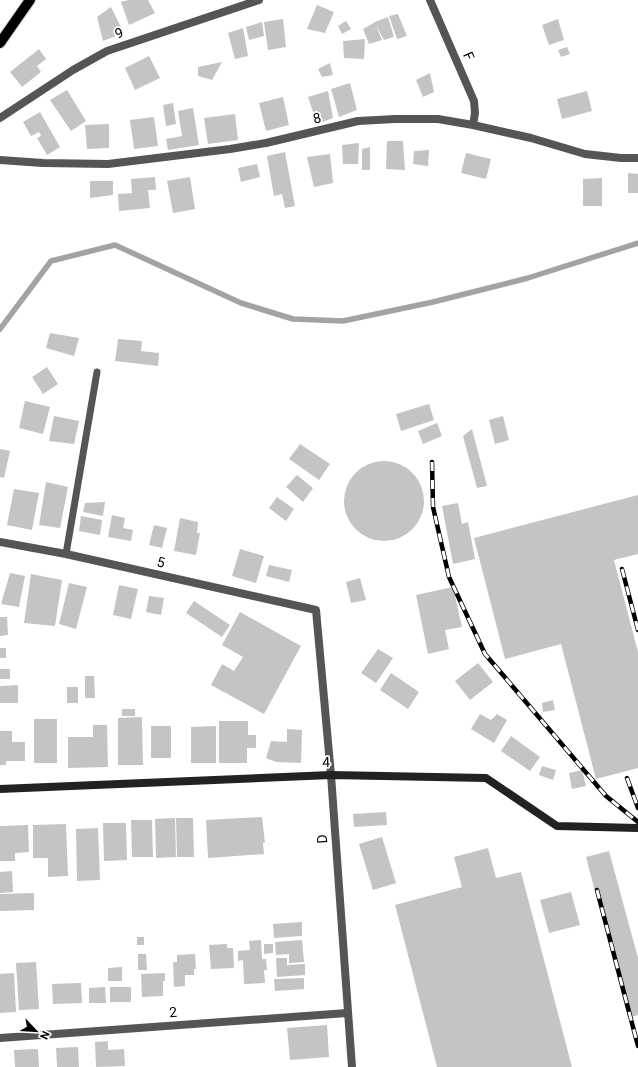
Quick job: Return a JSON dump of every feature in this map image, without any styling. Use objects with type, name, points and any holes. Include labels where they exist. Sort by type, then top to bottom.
[{"type":"main road","points":[[0,43],[30,0]]},
{"type":"street","name":"9","points":[[0,118],[73,70],[108,51],[260,0]]},
{"type":"street","name":"F","points":[[430,0],[474,101],[475,113],[473,125]]},
{"type":"street","name":"8","points":[[0,160],[43,163],[108,164],[230,150],[358,121],[395,119],[438,119],[473,125],[530,138],[585,154],[621,158],[638,158]]},
{"type":"street","name":"5","points":[[0,542],[66,554],[316,610]]},
{"type":"street","name":"D","points":[[316,610],[331,775],[352,1067]]},
{"type":"street","name":"4","points":[[0,789],[331,775],[486,778],[557,826],[638,828]]},
{"type":"street","name":"2","points":[[0,1038],[347,1013]]},
{"type":"lane","points":[[66,554],[97,372]]},
{"type":"building","points":[[128,0],[148,0],[155,13],[129,25],[121,2]]},
{"type":"building","points":[[317,5],[334,12],[325,33],[307,29]]},
{"type":"building","points":[[111,7],[124,33],[103,41],[97,17]]},
{"type":"building","points":[[398,14],[407,36],[397,39],[389,16]]},
{"type":"building","points":[[388,17],[394,37],[384,40],[376,25],[382,40],[369,44],[363,29]]},
{"type":"building","points":[[283,19],[286,47],[268,50],[264,22]]},
{"type":"building","points":[[558,19],[564,40],[549,45],[542,25]]},
{"type":"building","points":[[346,21],[351,29],[342,34],[338,26]]},
{"type":"building","points":[[262,22],[264,36],[249,40],[246,27]]},
{"type":"building","points":[[243,28],[248,56],[235,59],[228,33]]},
{"type":"building","points":[[365,39],[364,59],[344,58],[343,41]]},
{"type":"building","points":[[567,47],[570,54],[561,57],[558,50]]},
{"type":"building","points":[[39,49],[46,59],[37,66],[41,72],[22,87],[10,72]]},
{"type":"building","points":[[149,56],[160,78],[135,90],[125,68]]},
{"type":"building","points":[[222,62],[212,80],[198,76],[198,67]]},
{"type":"building","points":[[330,63],[333,75],[322,77],[318,69]]},
{"type":"building","points":[[430,73],[434,92],[423,97],[416,80]]},
{"type":"building","points":[[350,83],[357,110],[339,117],[331,89]]},
{"type":"building","points":[[67,90],[86,121],[71,131],[50,100]]},
{"type":"building","points":[[328,91],[333,118],[317,124],[308,97]]},
{"type":"building","points":[[587,91],[592,111],[562,119],[557,99]]},
{"type":"building","points":[[283,97],[289,125],[266,131],[259,103]]},
{"type":"building","points":[[173,103],[176,124],[166,126],[163,105]]},
{"type":"building","points":[[193,108],[199,145],[168,150],[166,139],[182,136],[178,111]]},
{"type":"building","points":[[40,112],[60,147],[47,155],[37,138],[41,136],[39,132],[31,136],[23,122]]},
{"type":"building","points":[[235,114],[238,140],[208,144],[204,118]]},
{"type":"building","points":[[154,117],[158,146],[134,149],[130,120]]},
{"type":"building","points":[[109,124],[109,148],[87,149],[85,125]]},
{"type":"building","points":[[387,141],[403,141],[405,170],[386,169]]},
{"type":"building","points":[[359,143],[358,164],[343,164],[342,145]]},
{"type":"building","points":[[370,147],[370,170],[362,170],[362,149]]},
{"type":"building","points":[[429,150],[428,166],[413,164],[414,151]]},
{"type":"building","points":[[285,152],[295,206],[285,208],[282,194],[274,196],[267,156]]},
{"type":"building","points":[[466,153],[491,159],[486,179],[461,173]]},
{"type":"building","points":[[330,154],[333,183],[314,187],[307,157]]},
{"type":"building","points":[[257,164],[260,177],[241,182],[238,168]]},
{"type":"building","points":[[628,173],[638,174],[638,193],[628,193]]},
{"type":"building","points":[[155,177],[156,190],[148,190],[150,208],[119,211],[118,194],[132,193],[131,179]]},
{"type":"building","points":[[190,177],[195,209],[173,213],[167,181]]},
{"type":"building","points":[[602,178],[602,206],[583,206],[583,179]]},
{"type":"building","points":[[90,181],[113,181],[113,195],[90,198]]},
{"type":"building","points":[[50,333],[79,338],[74,356],[46,348]]},
{"type":"building","points":[[118,339],[142,341],[141,351],[159,353],[158,366],[115,361]]},
{"type":"building","points":[[47,367],[58,384],[43,394],[32,377]]},
{"type":"building","points":[[25,401],[50,407],[43,434],[19,428]]},
{"type":"building","points":[[429,404],[434,420],[401,431],[396,414]]},
{"type":"building","points":[[54,416],[79,421],[74,444],[49,441]]},
{"type":"building","points":[[503,416],[509,440],[495,444],[489,420]]},
{"type":"building","points":[[437,423],[442,436],[423,444],[418,431]]},
{"type":"building","points":[[472,429],[487,486],[477,488],[463,436]]},
{"type":"building","points":[[300,444],[330,464],[319,480],[289,459]]},
{"type":"building","points":[[0,449],[10,451],[4,478],[0,477]]},
{"type":"building","points":[[384,461],[399,464],[412,473],[421,486],[424,501],[421,516],[412,529],[399,538],[384,541],[369,538],[356,529],[347,516],[344,501],[347,486],[356,473],[369,464]]},
{"type":"building","points":[[297,475],[313,488],[303,502],[286,487]]},
{"type":"building","points":[[46,482],[68,487],[60,528],[39,525]]},
{"type":"building","points":[[14,489],[39,493],[32,530],[7,525]]},
{"type":"building","points":[[638,495],[638,554],[614,560],[638,652],[638,768],[596,779],[561,644],[505,659],[474,538]]},
{"type":"building","points":[[277,497],[294,509],[286,521],[269,508]]},
{"type":"building","points":[[105,502],[103,516],[83,512],[85,503]]},
{"type":"building","points":[[458,503],[462,524],[468,522],[475,559],[453,564],[442,506]]},
{"type":"building","points":[[112,515],[125,518],[123,528],[133,530],[131,541],[108,537]]},
{"type":"building","points":[[81,516],[102,520],[100,535],[79,531]]},
{"type":"building","points":[[180,518],[198,522],[197,533],[200,533],[196,555],[174,551]]},
{"type":"building","points":[[154,525],[167,528],[162,548],[149,545]]},
{"type":"building","points":[[240,549],[264,556],[256,583],[232,576]]},
{"type":"building","points":[[269,565],[292,570],[289,582],[266,576]]},
{"type":"building","points":[[10,573],[25,576],[19,607],[1,604]]},
{"type":"building","points":[[31,574],[62,580],[55,626],[24,623]]},
{"type":"building","points":[[360,578],[366,600],[351,603],[346,582]]},
{"type":"building","points":[[69,583],[87,587],[76,629],[59,624]]},
{"type":"building","points":[[119,585],[138,589],[131,619],[113,615]]},
{"type":"building","points":[[453,587],[462,627],[445,630],[449,649],[428,654],[416,595]]},
{"type":"building","points":[[149,596],[164,598],[161,615],[146,612]]},
{"type":"building","points":[[194,601],[230,625],[222,637],[186,613]]},
{"type":"building","points":[[240,612],[301,646],[264,714],[211,685],[222,664],[234,671],[243,657],[222,645]]},
{"type":"building","points":[[0,617],[7,617],[8,635],[0,636]]},
{"type":"building","points":[[0,648],[6,648],[6,658],[0,658]]},
{"type":"building","points":[[378,649],[393,658],[376,683],[361,673]]},
{"type":"building","points":[[478,663],[493,682],[470,700],[455,681]]},
{"type":"building","points":[[0,669],[10,669],[10,679],[0,679]]},
{"type":"building","points":[[391,673],[419,692],[408,709],[380,690]]},
{"type":"building","points":[[85,676],[94,676],[95,698],[85,698]]},
{"type":"building","points":[[18,685],[18,703],[0,703],[0,686]]},
{"type":"building","points":[[67,687],[78,687],[78,703],[67,703]]},
{"type":"building","points":[[553,700],[555,710],[543,712],[542,703]]},
{"type":"building","points":[[122,709],[135,709],[135,716],[122,716]]},
{"type":"building","points":[[480,714],[491,720],[497,714],[507,720],[494,743],[471,729]]},
{"type":"building","points":[[142,717],[143,765],[118,765],[118,718]]},
{"type":"building","points":[[34,719],[57,719],[57,763],[34,763]]},
{"type":"building","points":[[219,721],[248,721],[248,735],[256,735],[256,748],[247,748],[247,763],[219,763]]},
{"type":"building","points":[[93,725],[107,725],[108,767],[68,768],[68,737],[93,737]]},
{"type":"building","points":[[151,726],[171,726],[171,758],[151,758]]},
{"type":"building","points":[[216,726],[216,763],[191,763],[191,727]]},
{"type":"building","points":[[287,729],[302,730],[301,763],[276,762],[266,758],[271,741],[287,742]]},
{"type":"building","points":[[0,731],[12,731],[12,742],[25,742],[25,761],[6,761],[6,765],[0,765]]},
{"type":"building","points":[[511,736],[540,757],[530,771],[501,751]]},
{"type":"building","points":[[542,766],[556,770],[553,780],[539,775]]},
{"type":"building","points":[[582,770],[586,786],[572,789],[569,773]]},
{"type":"building","points":[[386,812],[387,825],[354,827],[353,814]]},
{"type":"building","points":[[262,817],[265,843],[263,843],[264,854],[208,858],[206,820]]},
{"type":"building","points":[[175,818],[176,857],[156,858],[155,819]]},
{"type":"building","points":[[176,818],[193,818],[194,857],[177,857]]},
{"type":"building","points":[[131,820],[152,820],[153,857],[132,857]]},
{"type":"building","points":[[103,823],[126,823],[127,860],[104,861]]},
{"type":"building","points":[[66,824],[68,876],[48,877],[48,858],[33,858],[33,825]]},
{"type":"building","points":[[28,825],[29,852],[15,853],[15,861],[0,861],[0,826]]},
{"type":"building","points":[[98,828],[100,880],[77,881],[76,829]]},
{"type":"building","points":[[382,837],[396,883],[373,890],[359,844]]},
{"type":"building","points":[[488,848],[496,878],[521,872],[572,1067],[437,1067],[395,905],[462,887],[454,857]]},
{"type":"building","points":[[609,851],[638,958],[638,1015],[628,1018],[586,857]]},
{"type":"building","points":[[12,871],[13,892],[0,893],[0,872]]},
{"type":"building","points":[[571,892],[580,925],[549,933],[540,900]]},
{"type":"building","points":[[34,893],[34,910],[0,911],[0,894]]},
{"type":"building","points":[[302,922],[302,936],[274,938],[273,924]]},
{"type":"building","points":[[137,937],[144,937],[144,945],[137,945]]},
{"type":"building","points":[[261,940],[262,959],[266,959],[267,970],[264,970],[265,983],[244,984],[243,960],[238,961],[238,951],[250,950],[249,941]]},
{"type":"building","points":[[302,940],[304,962],[289,963],[289,954],[276,955],[275,942]]},
{"type":"building","points":[[227,944],[227,948],[233,948],[234,968],[211,969],[209,945]]},
{"type":"building","points":[[264,944],[273,944],[273,953],[264,954]]},
{"type":"building","points":[[138,954],[146,954],[147,970],[138,970]]},
{"type":"building","points":[[195,954],[196,969],[194,969],[194,975],[185,975],[185,986],[174,987],[173,962],[177,962],[177,955]]},
{"type":"building","points":[[276,958],[287,958],[287,965],[305,964],[305,975],[277,977]]},
{"type":"building","points":[[36,962],[39,1009],[19,1010],[16,963]]},
{"type":"building","points":[[122,967],[122,981],[108,981],[108,968]]},
{"type":"building","points":[[14,973],[16,1012],[0,1013],[0,974]]},
{"type":"building","points":[[165,973],[165,981],[163,981],[163,996],[142,997],[141,974]]},
{"type":"building","points":[[304,978],[304,989],[275,991],[274,979]]},
{"type":"building","points":[[81,983],[82,1003],[53,1004],[52,984]]},
{"type":"building","points":[[105,987],[106,1003],[89,1003],[89,988]]},
{"type":"building","points":[[110,987],[131,987],[131,1002],[110,1002]]},
{"type":"building","points":[[327,1025],[329,1057],[290,1060],[287,1028]]},
{"type":"building","points":[[108,1041],[108,1050],[124,1049],[125,1066],[96,1067],[95,1042]]},
{"type":"building","points":[[78,1047],[79,1067],[57,1067],[56,1048]]},
{"type":"building","points":[[38,1049],[39,1067],[15,1067],[14,1050]]},
{"type":"waterway","points":[[0,329],[51,261],[115,245],[241,303],[293,319],[343,321],[433,302],[528,278],[638,243]]},
{"type":"railway","points":[[432,462],[433,507],[449,577],[485,654],[606,796],[638,822]]},
{"type":"railway","points":[[622,569],[638,630]]},
{"type":"railway","points":[[627,778],[638,808]]},
{"type":"railway","points":[[597,890],[638,1046]]}]
